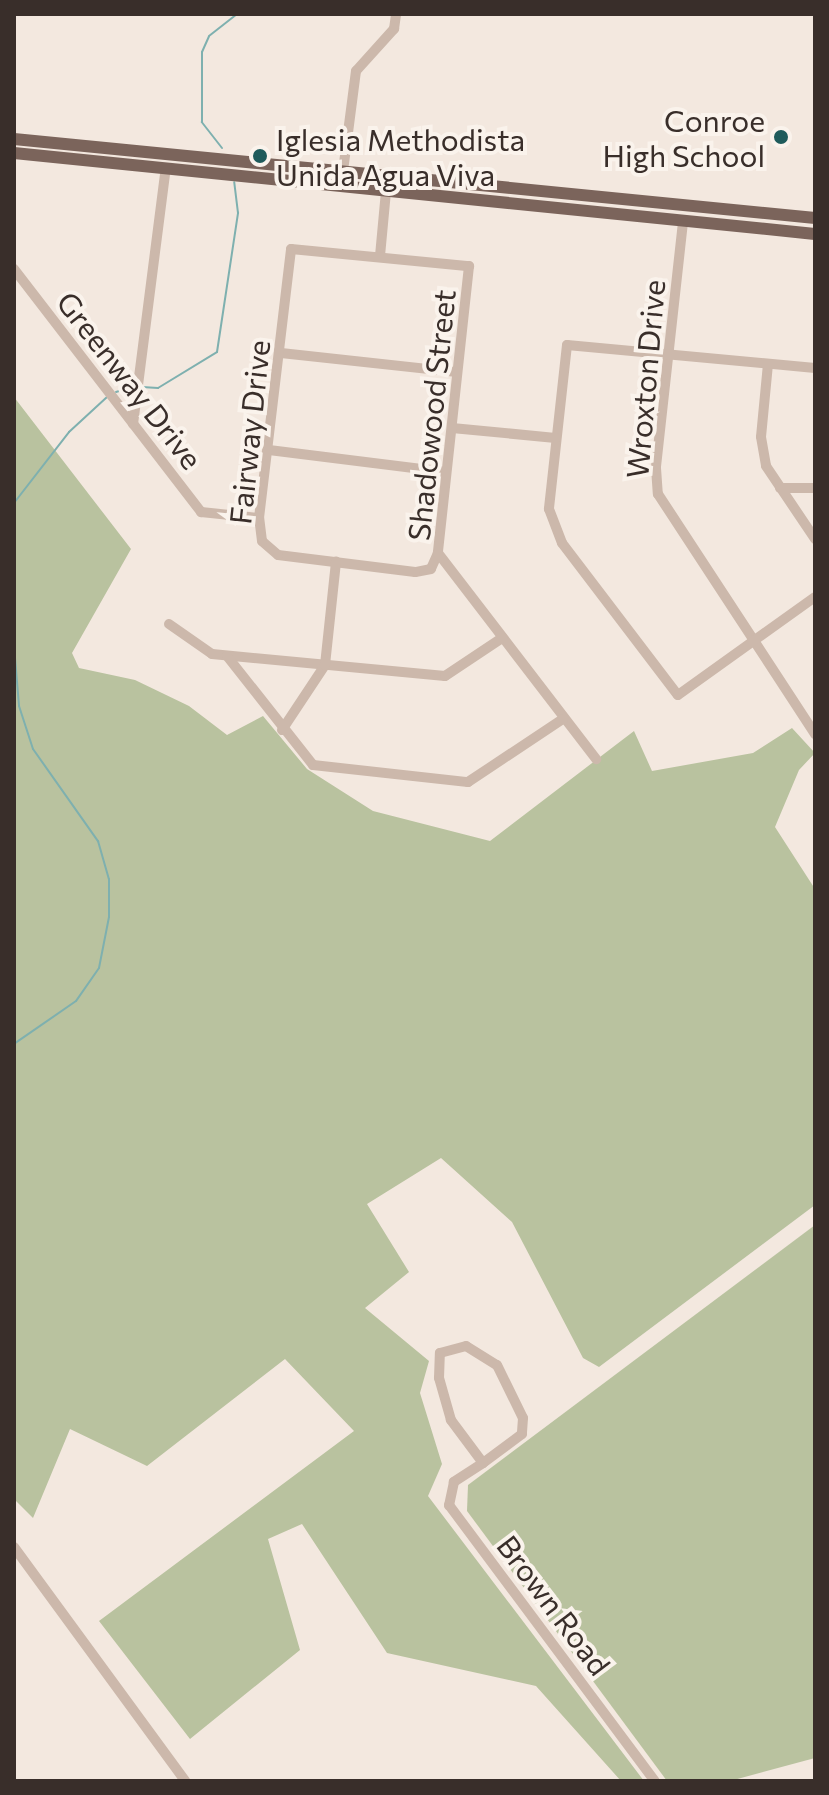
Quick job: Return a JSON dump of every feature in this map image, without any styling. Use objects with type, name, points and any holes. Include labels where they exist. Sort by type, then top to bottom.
[{"type":"main road","points":[[14,139],[815,218]]},
{"type":"main road","points":[[14,153],[815,234]]},
{"type":"main road","points":[[166,168],[175,160],[234,166],[245,162]]},
{"type":"main road","points":[[268,179],[283,175],[337,179],[343,171]]},
{"type":"main road","points":[[386,191],[396,182],[459,183]]},
{"type":"main road","points":[[485,200],[555,201],[563,193]]},
{"type":"main road","points":[[632,216],[644,207],[722,214],[735,210]]},
{"type":"street","points":[[343,171],[356,71],[394,29],[396,14]]},
{"type":"street","points":[[133,424],[166,168]]},
{"type":"street","points":[[380,256],[386,191]]},
{"type":"street","name":"Wroxton Drive","points":[[683,222],[656,468],[658,494],[815,734]]},
{"type":"street","name":"Fairway Drive","points":[[336,562],[266,549],[259,518],[291,249],[380,256]]},
{"type":"street","name":"Shadowood Street","points":[[380,256],[469,266],[438,553],[596,759]]},
{"type":"street","name":"Greenway Drive","points":[[14,269],[201,512],[259,518]]},
{"type":"street","points":[[815,368],[567,345],[549,509],[555,533],[678,695],[815,597]]},
{"type":"street","points":[[281,353],[457,372]]},
{"type":"street","points":[[768,364],[762,450],[780,488],[812,524],[815,539]]},
{"type":"street","points":[[452,428],[556,438]]},
{"type":"street","points":[[269,450],[446,472]]},
{"type":"street","points":[[780,488],[815,488]]},
{"type":"street","points":[[282,730],[325,665],[336,562],[424,572],[431,569],[438,553]]},
{"type":"street","points":[[169,624],[202,651],[227,656],[445,676],[502,638]]},
{"type":"street","points":[[227,656],[282,730],[313,765],[468,782],[563,719]]},
{"type":"street","name":"Brown Road","points":[[483,1463],[446,1409],[437,1361],[446,1348],[478,1349],[497,1365],[523,1418],[522,1434],[483,1463],[454,1482],[449,1505],[655,1781]]},
{"type":"street","points":[[14,1547],[185,1781]]},
{"type":"green space","points":[[14,397],[131,549],[72,653],[79,668],[135,680],[189,706],[227,735],[263,716],[307,769],[373,811],[490,841],[634,731],[652,771],[753,753],[792,728],[815,753],[799,770],[775,827],[815,889],[815,1205],[599,1367],[583,1358],[512,1222],[441,1158],[367,1204],[409,1272],[365,1308],[429,1361],[420,1393],[442,1464],[428,1496],[644,1781],[621,1781],[536,1686],[387,1653],[302,1524],[268,1539],[300,1650],[190,1739],[99,1621],[354,1431],[285,1359],[147,1466],[70,1429],[33,1518],[14,1499]]},
{"type":"green space","points":[[815,1225],[815,1758],[730,1781],[667,1781],[467,1511],[468,1485]]},
{"type":"waterway","points":[[222,148],[202,122],[202,52],[209,36],[237,14]]},
{"type":"waterway","points":[[142,387],[158,388],[217,352],[238,213],[234,182]]},
{"type":"waterway","points":[[116,392],[136,386]]},
{"type":"waterway","points":[[14,503],[69,432],[107,397]]},
{"type":"waterway","points":[[14,646],[19,706],[33,749],[98,841],[109,879],[109,917],[99,968],[76,1001],[14,1044]]},
{"type":"place","name":"Conroe High School","points":[[781,137]]},
{"type":"place","name":"Iglesia Methodista Unida Agua Viva","points":[[260,156]]}]
